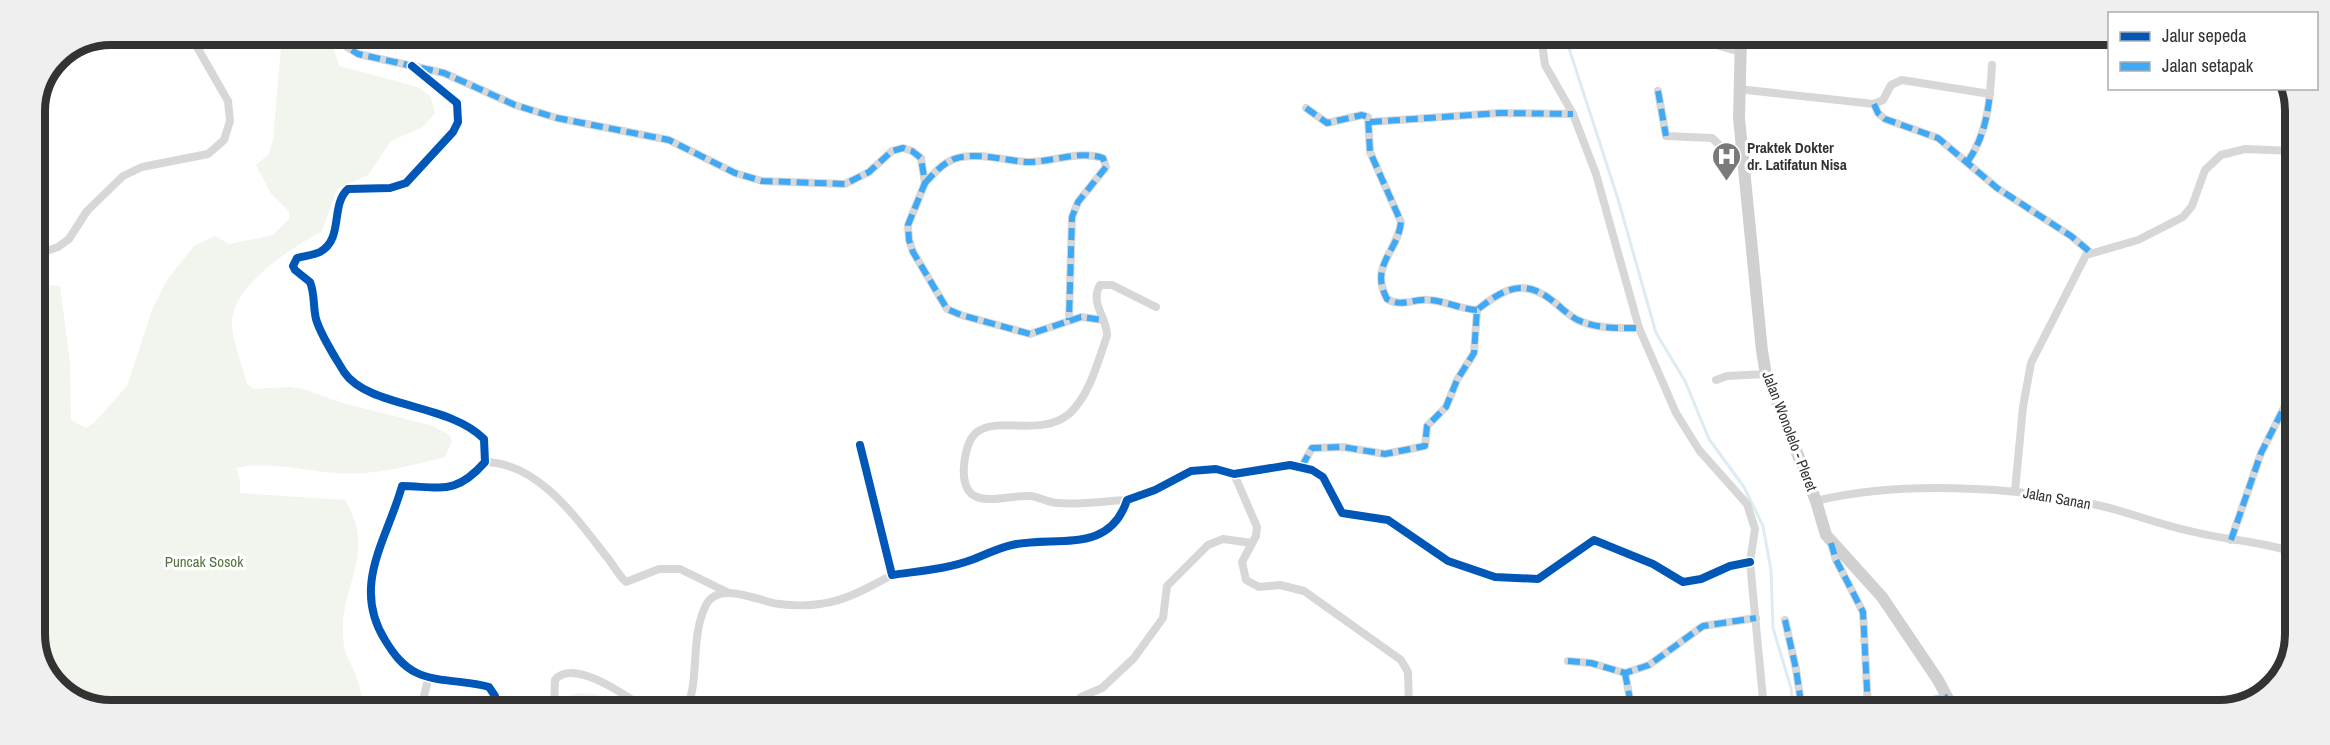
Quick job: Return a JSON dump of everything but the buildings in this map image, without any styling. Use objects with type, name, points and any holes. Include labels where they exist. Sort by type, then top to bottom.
[{"type":"main road","name":"Jalan Wonolelo - Pleret","points":[[1740,45],[1738,89],[1743,158],[1766,374],[1816,501],[1821,523],[1831,543],[1870,581],[1949,700]]},
{"type":"street","points":[[45,251],[58,247],[69,239],[87,211],[123,176],[142,167],[208,154],[224,140],[230,121],[228,101],[195,45]]},
{"type":"street","points":[[346,45],[358,54],[444,73],[515,105],[557,118],[669,140],[735,173],[762,181],[845,184],[869,172],[892,151],[903,148],[921,158],[925,183]]},
{"type":"street","points":[[1542,45],[1545,64],[1573,114],[1596,174],[1639,328],[1687,433],[1747,504],[1755,529],[1750,562],[1763,700]]},
{"type":"street","points":[[1717,45],[1740,52]]},
{"type":"street","points":[[1968,161],[1980,141],[1987,118],[1992,65]]},
{"type":"street","points":[[412,66],[457,103],[458,122],[453,132],[406,183],[390,188],[348,189],[339,203],[331,242],[321,251],[297,258],[293,266],[310,282],[318,324],[352,381],[371,392],[456,419],[473,427],[484,439],[485,462]]},
{"type":"street","points":[[1738,89],[1874,104],[1883,100],[1891,85],[1902,80],[1990,94]]},
{"type":"street","points":[[1658,91],[1666,136],[1712,138],[1729,154],[1743,158]]},
{"type":"street","points":[[1874,104],[1878,113],[1885,119],[1938,138],[1968,161],[1997,188],[2063,230],[2090,252]]},
{"type":"street","points":[[1306,108],[1327,123],[1362,115],[1368,117],[1370,152],[1401,222],[1400,230],[1382,269],[1381,278],[1387,299],[1402,304],[1429,300],[1477,310],[1498,293],[1513,288],[1526,288],[1546,296],[1578,321],[1607,328],[1639,328]]},
{"type":"street","points":[[1370,122],[1499,113],[1573,114]]},
{"type":"street","points":[[2015,491],[2023,407],[2031,363],[2083,259],[2090,252],[2138,240],[2183,218],[2192,206],[2205,170],[2221,154],[2245,149],[2285,151]]},
{"type":"street","points":[[1069,320],[1072,217],[1078,202],[1106,167],[1103,158],[1074,156],[1031,162],[968,156],[953,159],[939,168],[925,183],[908,225],[913,252],[947,309],[961,315],[1030,333],[1081,317],[1104,320]]},
{"type":"street","points":[[1156,307],[1112,285],[1103,284],[1098,288],[1098,312],[1108,326],[1107,336],[1083,396],[1071,412],[1061,420],[1038,426],[996,426],[977,431],[971,439],[964,471],[970,492],[987,501],[1023,496],[1057,503],[1127,500],[1155,490],[1191,471],[1216,469],[1234,474],[1278,465],[1302,466],[1323,477],[1342,513],[1388,520],[1448,561],[1486,575],[1538,579],[1594,540],[1653,564],[1683,582],[1701,579],[1730,566],[1750,562]]},
{"type":"street","points":[[1302,466],[1312,448],[1343,447],[1385,454],[1425,446],[1427,426],[1446,407],[1457,380],[1474,353],[1477,310]]},
{"type":"street","points":[[1716,380],[1727,376],[1766,374]]},
{"type":"street","points":[[2230,540],[2261,453],[2285,406]]},
{"type":"street","points":[[860,445],[892,575]]},
{"type":"street","points":[[495,700],[495,696],[489,687],[416,673],[396,658],[376,625],[370,604],[370,585],[378,550],[402,486],[453,487],[462,484],[485,462],[497,462],[520,472],[553,493],[588,532],[626,582],[659,569],[680,569],[727,592],[795,606],[829,603],[849,598],[892,575],[954,565],[1016,544],[1064,543],[1087,538],[1114,525],[1127,500]]},
{"type":"street","points":[[1234,474],[1257,527],[1242,562],[1243,572],[1251,585],[1259,587],[1280,585],[1304,591],[1401,660],[1408,672],[1409,700]]},
{"type":"street","name":"Jalan Sanan","points":[[1816,501],[1852,492],[1885,489],[2015,491],[2094,504],[2230,540],[2285,550]]},
{"type":"street","points":[[1081,697],[1102,688],[1134,658],[1163,618],[1167,586],[1208,545],[1223,539],[1252,543]]},
{"type":"street","points":[[1831,543],[1836,560],[1863,612],[1868,700]]},
{"type":"street","points":[[689,700],[695,676],[697,640],[706,606],[711,598],[727,592]]},
{"type":"street","points":[[1568,661],[1591,663],[1625,673],[1649,665],[1703,627],[1756,618]]},
{"type":"street","points":[[1785,621],[1801,700]]},
{"type":"street","points":[[554,700],[555,680],[563,673],[571,672],[593,677],[632,700]]},
{"type":"street","points":[[1625,673],[1630,700]]},
{"type":"street","points":[[423,700],[429,675]]},
{"type":"street","points":[[1929,700],[1948,697]]},
{"type":"green space","name":"Puncak Sosok","points":[[281,45],[334,45],[339,66],[418,87],[431,97],[435,113],[423,127],[391,141],[368,175],[337,189],[322,231],[281,257],[254,280],[236,306],[232,327],[247,384],[254,389],[288,387],[304,389],[339,402],[433,426],[448,434],[452,441],[445,457],[377,472],[350,474],[261,465],[236,468],[240,480],[240,493],[345,500],[354,519],[358,536],[358,552],[347,599],[343,634],[346,655],[358,681],[363,700],[110,700],[94,698],[67,684],[48,656],[45,639],[45,285],[60,286],[70,362],[71,420],[86,428],[94,423],[127,386],[152,310],[166,281],[194,246],[215,236],[229,244],[273,235],[289,219],[289,211],[271,194],[256,165],[269,154],[273,139]]},
{"type":"green space","points":[[578,693],[595,694],[611,700],[568,700],[569,696]]},
{"type":"waterway","points":[[1568,45],[1618,199],[1656,333],[1685,381],[1709,439],[1744,487],[1763,526],[1771,570],[1773,628],[1791,688],[1792,700]]},
{"type":"marked path","points":[[346,45],[358,54],[444,73],[515,105],[557,118],[669,140],[735,173],[762,181],[845,184],[869,172],[892,151],[903,148],[912,151],[921,158],[925,183],[908,225],[909,240],[913,252],[947,309],[1030,334],[1081,317],[1103,320]]},
{"type":"marked path","points":[[1658,91],[1666,136]]},
{"type":"marked path","points":[[1968,161],[1983,129],[1990,94]]},
{"type":"marked path","points":[[1874,104],[1878,113],[1885,119],[1938,138],[1997,188],[2071,236],[2090,252]]},
{"type":"marked path","points":[[1306,108],[1327,123],[1362,115],[1368,117],[1370,152],[1401,222],[1399,233],[1386,259],[1381,277],[1387,299],[1398,303],[1435,301],[1477,310]]},
{"type":"marked path","points":[[1370,122],[1499,113],[1573,114]]},
{"type":"marked path","points":[[925,183],[946,163],[963,157],[981,156],[1028,162],[1084,155],[1103,158],[1106,167],[1078,202],[1072,217],[1069,320]]},
{"type":"marked path","points":[[1302,466],[1312,448],[1343,447],[1385,454],[1425,446],[1427,426],[1446,407],[1457,380],[1474,353],[1477,310],[1505,292],[1523,288],[1533,290],[1543,294],[1573,317],[1587,324],[1609,328],[1639,328]]},
{"type":"marked path","points":[[2231,540],[2261,453],[2285,406]]},
{"type":"marked path","points":[[1831,543],[1836,560],[1863,612],[1868,700]]},
{"type":"marked path","points":[[1568,661],[1591,663],[1625,673],[1649,665],[1703,626],[1756,618]]},
{"type":"marked path","points":[[1785,620],[1801,700]]},
{"type":"marked path","points":[[1625,673],[1630,700]]},
{"type":"marked path","points":[[1934,700],[1948,697]]},
{"type":"cycle path","points":[[412,66],[457,103],[458,122],[453,132],[406,183],[390,188],[348,189],[339,204],[332,239],[320,252],[297,258],[293,266],[310,282],[316,319],[321,332],[344,372],[355,384],[390,400],[451,418],[469,427],[484,439],[485,462],[465,480],[448,487],[438,488],[402,486],[375,563],[371,581],[371,600],[375,620],[385,640],[402,663],[425,676],[489,687],[495,696],[495,700]]},
{"type":"cycle path","points":[[860,445],[892,575],[954,565],[1012,545],[1078,540],[1094,536],[1107,529],[1119,518],[1127,500],[1155,490],[1191,471],[1216,469],[1234,474],[1290,465],[1312,470],[1323,477],[1342,513],[1388,520],[1448,561],[1495,577],[1538,579],[1594,540],[1653,564],[1683,582],[1701,579],[1730,566],[1750,562]]},
{"type":"place","name":"Praktek Dokter dr. Latifatun Nisa","points":[[1726,182]]}]
